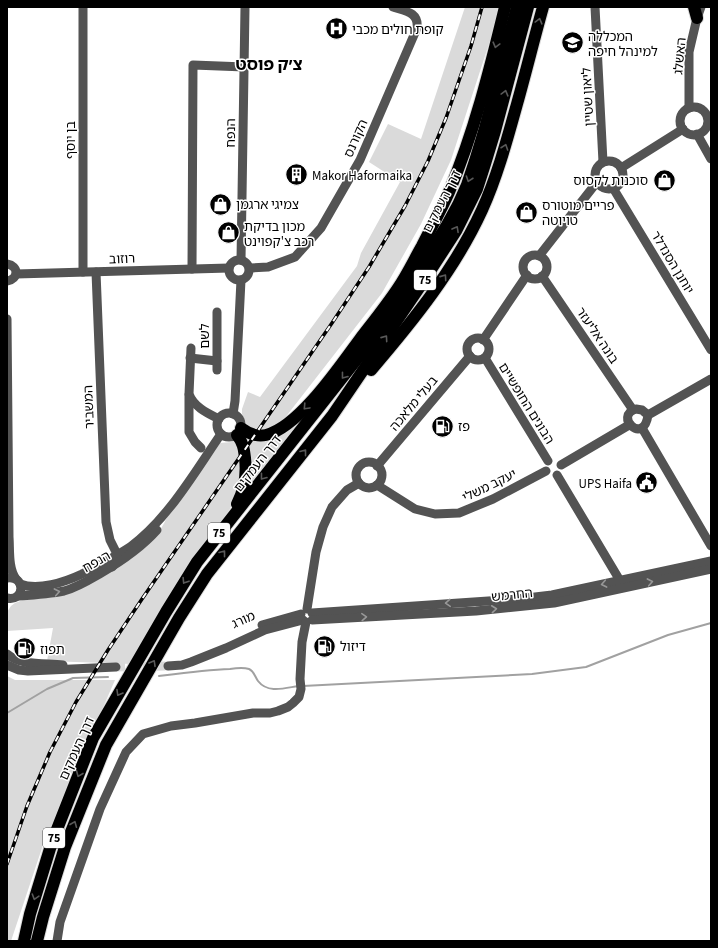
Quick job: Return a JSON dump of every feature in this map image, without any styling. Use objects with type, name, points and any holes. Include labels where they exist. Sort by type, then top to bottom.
[{"type":"highway","points":[[220,532],[240,499],[245,483],[246,473],[244,448],[239,432],[259,436],[266,435],[273,433],[294,419],[319,392],[390,299],[398,288],[423,244],[449,192],[471,134],[505,7]]},
{"type":"highway","name":"דרך העמקים","points":[[37,941],[64,847],[106,745],[179,618],[207,574],[332,416],[456,231],[477,189],[517,7]]},
{"type":"highway","name":"דרך העמקים","points":[[24,941],[30,914],[52,842],[93,738],[197,562],[368,345],[417,273],[447,225],[458,205],[467,185],[475,160],[490,130],[528,7]]},
{"type":"highway","points":[[332,416],[418,312],[446,274],[466,243],[482,210],[507,140],[543,7]]},
{"type":"highway","points":[[368,345],[390,299]]},
{"type":"street","name":"בן יוסף","points":[[83,7],[83,272]]},
{"type":"street","name":"הנפח","points":[[241,260],[245,7]]},
{"type":"street","name":"הקורנס","points":[[250,268],[268,267],[296,257],[321,228],[360,160],[416,28],[416,19],[411,13],[393,7]]},
{"type":"street","name":"ליאון שטיין","points":[[595,7],[603,162]]},
{"type":"street","name":"האשלג","points":[[689,108],[689,52],[697,11]]},
{"type":"street","points":[[192,269],[193,65],[244,67]]},
{"type":"street","points":[[693,107],[701,109],[709,114],[706,127],[700,133],[689,134],[683,129],[680,117],[685,110],[693,107]]},
{"type":"street","points":[[621,168],[683,129]]},
{"type":"street","points":[[697,134],[711,159]]},
{"type":"street","points":[[603,162],[615,162],[621,168],[623,176],[622,180],[617,186],[608,189],[604,188],[597,182],[595,173],[599,165],[603,162]]},
{"type":"street","points":[[539,256],[597,182]]},
{"type":"street","name":"יוחנן הסנדלר","points":[[613,188],[711,350]]},
{"type":"street","points":[[532,255],[539,256],[545,261],[545,273],[536,278],[527,276],[523,266],[526,259],[532,255]]},
{"type":"street","points":[[235,260],[241,260],[247,263],[250,268],[249,274],[244,279],[235,279],[230,275],[230,265],[235,260]]},
{"type":"street","points":[[7,264],[13,266],[16,274],[13,279],[7,282]]},
{"type":"street","name":"רוזוב","points":[[16,274],[229,268]]},
{"type":"street","name":"המשביר","points":[[96,272],[106,522],[110,540],[118,554]]},
{"type":"street","points":[[483,340],[527,276]]},
{"type":"street","name":"בונה אליעזר","points":[[542,276],[633,410]]},
{"type":"street","points":[[233,414],[235,401],[241,280]]},
{"type":"street","name":"לשם","points":[[201,448],[189,432],[190,353],[217,365],[217,312]]},
{"type":"street","points":[[7,319],[8,539],[9,557],[13,574],[15,581],[21,590],[11,599]]},
{"type":"street","points":[[476,338],[483,340],[486,342],[489,352],[485,358],[478,360],[472,359],[467,349],[470,342],[476,338]]},
{"type":"street","name":"בעלי מלאכה","points":[[377,466],[470,356]]},
{"type":"street","name":"הבונים החופשיים","points":[[485,358],[548,460]]},
{"type":"street","points":[[642,428],[646,423],[648,415],[711,379]]},
{"type":"street","points":[[189,394],[196,406],[219,419]]},
{"type":"street","points":[[642,428],[634,428],[629,424],[628,416],[633,410],[639,409],[648,415]]},
{"type":"street","points":[[225,414],[233,414],[236,415],[240,421],[239,432],[234,437],[227,437],[221,434],[217,427],[219,419],[225,414]]},
{"type":"street","points":[[562,465],[629,424]]},
{"type":"street","points":[[642,428],[711,546]]},
{"type":"street","name":"הנפח","points":[[15,581],[33,587],[63,582],[128,548],[140,539],[166,512],[221,434]]},
{"type":"street","points":[[550,459],[556,459],[562,465],[562,470],[557,475],[552,475],[546,471],[545,465],[550,459]]},
{"type":"street","points":[[370,463],[377,466],[380,469],[382,478],[377,485],[370,488],[362,486],[358,483],[356,475],[357,471],[362,465],[370,463]]},
{"type":"street","name":"יעקב משלי","points":[[377,485],[415,509],[435,514],[459,513],[493,499],[546,471]]},
{"type":"street","points":[[557,475],[622,584]]},
{"type":"street","points":[[57,941],[60,922],[100,809],[126,752],[143,734],[171,726],[253,713],[270,713],[278,711],[293,703],[299,697],[301,689],[300,679],[302,642],[316,552],[323,527],[332,507],[347,490],[358,483]]},
{"type":"street","name":"הנפח","points":[[11,599],[52,593],[72,588],[90,580],[132,554],[150,539],[163,522],[166,512]]},
{"type":"street","points":[[99,564],[105,556],[110,540]]},
{"type":"street","points":[[112,567],[118,560],[118,554]]},
{"type":"street","name":"החרמש","points":[[307,616],[476,611],[554,603],[711,561]]},
{"type":"street","name":"החרמש","points":[[622,584],[711,569]]},
{"type":"street","name":"מורג","points":[[168,666],[182,665],[226,648],[265,630],[307,616]]},
{"type":"street","points":[[7,654],[26,662],[61,664],[86,668]]},
{"type":"street","points":[[7,665],[18,670],[28,671],[116,667]]},
{"type":"shaded area","points":[[465,7],[501,7],[451,160],[421,224],[382,293],[281,423],[274,428],[260,431],[247,425],[242,414],[242,409],[248,392],[260,397],[357,266],[361,253],[400,182],[369,162],[388,124],[421,139]]},
{"type":"shaded area","points":[[322,398],[249,490],[249,446],[254,439]]},
{"type":"shaded area","points":[[237,438],[242,469],[234,501],[225,518],[132,664],[47,661],[53,628],[7,631],[7,612],[15,603],[23,600],[52,597],[131,559],[148,545],[157,535],[167,517],[220,443],[232,442]]},
{"type":"shaded area","points":[[7,676],[15,680],[115,680],[43,845],[11,941],[7,941]]},
{"type":"waterway","points":[[303,686],[532,674],[586,667],[668,635],[711,623]]},
{"type":"waterway","points":[[159,676],[244,668],[251,670],[258,681],[267,688],[282,689],[298,686]]},
{"type":"waterway","points":[[7,713],[47,689],[73,678],[108,677]]},
{"type":"tunnel","points":[[116,667],[168,666]]},
{"type":"railway","points":[[7,864],[27,806],[50,752],[76,702],[142,599],[332,323],[369,267],[405,206],[428,161],[446,118],[471,46],[482,7]]},
{"type":"place","name":"קופת חולים מכבי","points":[[337,29]]},
{"type":"place","name":"המכללה למינהל חיפה","points":[[572,43]]},
{"type":"place","name":"Makor Haformaika","points":[[297,175]]},
{"type":"place","name":"סוכנות לקסוס","points":[[664,180]]},
{"type":"place","name":"צמיגי ארגמן","points":[[221,204]]},
{"type":"place","name":"פריים מוטורס טויוטה","points":[[526,212]]},
{"type":"place","name":"מכון בדיקת רכב צ'קפוינט","points":[[228,233]]},
{"type":"place","name":"פז","points":[[443,426]]},
{"type":"place","name":"UPS Haifa","points":[[647,483]]},
{"type":"place","name":"דיזול","points":[[325,646]]},
{"type":"place","name":"תפוז","points":[[25,649]]},
{"type":"district","name":"צ׳ק פוסט","points":[[269,64]]}]
